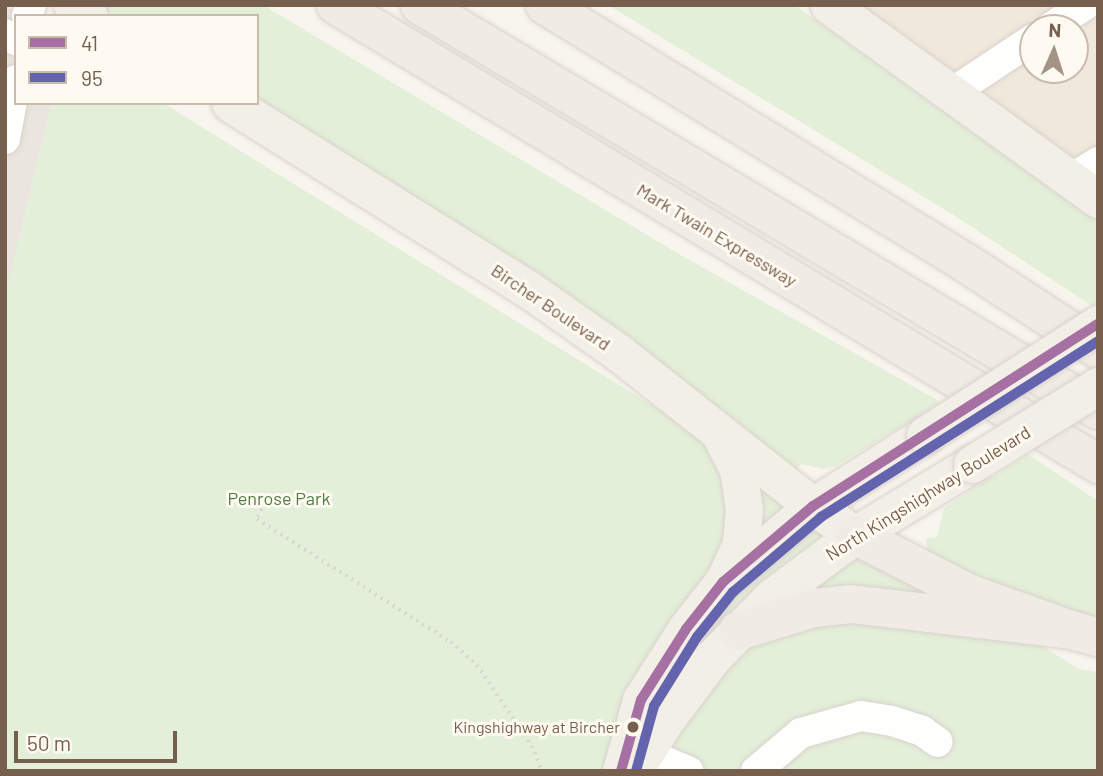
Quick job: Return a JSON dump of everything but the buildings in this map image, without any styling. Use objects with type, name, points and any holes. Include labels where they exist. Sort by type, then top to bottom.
[{"type":"highway","name":"Mark Twain Expressway","points":[[336,5],[1098,464]]},
{"type":"highway","points":[[420,5],[1098,410]]},
{"type":"highway","points":[[545,5],[966,263],[1098,348]]},
{"type":"highway","points":[[566,5],[611,45]]},
{"type":"highway","points":[[855,535],[970,594],[1084,634]]},
{"type":"highway","points":[[738,631],[814,608],[851,604],[1084,634]]},
{"type":"main road","points":[[829,5],[950,94],[1089,180]]},
{"type":"main road","name":"Bircher Boulevard","points":[[233,105],[528,289],[619,353],[813,506],[855,535]]},
{"type":"main road","points":[[633,765],[641,700],[686,629],[723,582],[813,506],[1098,324]]},
{"type":"main road","name":"North Kingshighway Boulevard","points":[[633,765],[713,657],[773,596],[855,535],[1098,386]]},
{"type":"main road","points":[[718,431],[738,469],[744,509],[741,543],[723,582]]},
{"type":"street","points":[[950,94],[1019,48]]},
{"type":"street","points":[[5,139],[14,91]]},
{"type":"street","points":[[756,771],[801,733],[861,716],[912,727],[938,742]]},
{"type":"street","points":[[633,765],[688,771]]},
{"type":"path","points":[[254,495],[265,503],[257,519],[451,642],[477,664],[532,746],[542,771]]},
{"type":"shaded area","points":[[5,5],[21,14],[14,14],[14,105],[52,105],[5,297]]},
{"type":"shaded area","points":[[854,5],[1098,5],[1098,153],[1076,167]]},
{"type":"green space","points":[[98,5],[263,5],[677,253],[941,402],[836,466],[824,469],[801,464],[794,474],[259,104],[259,14],[111,14]]},
{"type":"green space","points":[[608,5],[795,5],[1098,222],[1098,303],[1092,306],[952,214]]},
{"type":"green space","name":"Penrose Park","points":[[52,105],[166,105],[1079,669],[1098,672],[1098,771],[5,771],[5,297]]},
{"type":"green space","points":[[1028,454],[1098,501],[1098,624],[934,560],[927,549],[926,538],[937,537],[944,508]]},
{"type":"transit line","name":"41","points":[[621,771],[641,700],[686,629],[723,582],[813,506],[1098,324]]},
{"type":"transit line","name":"95","points":[[636,771],[654,706],[697,637],[733,592],[821,517],[1098,341]]},
{"type":"place","name":"Kingshighway at Bircher","points":[[633,727]]}]
